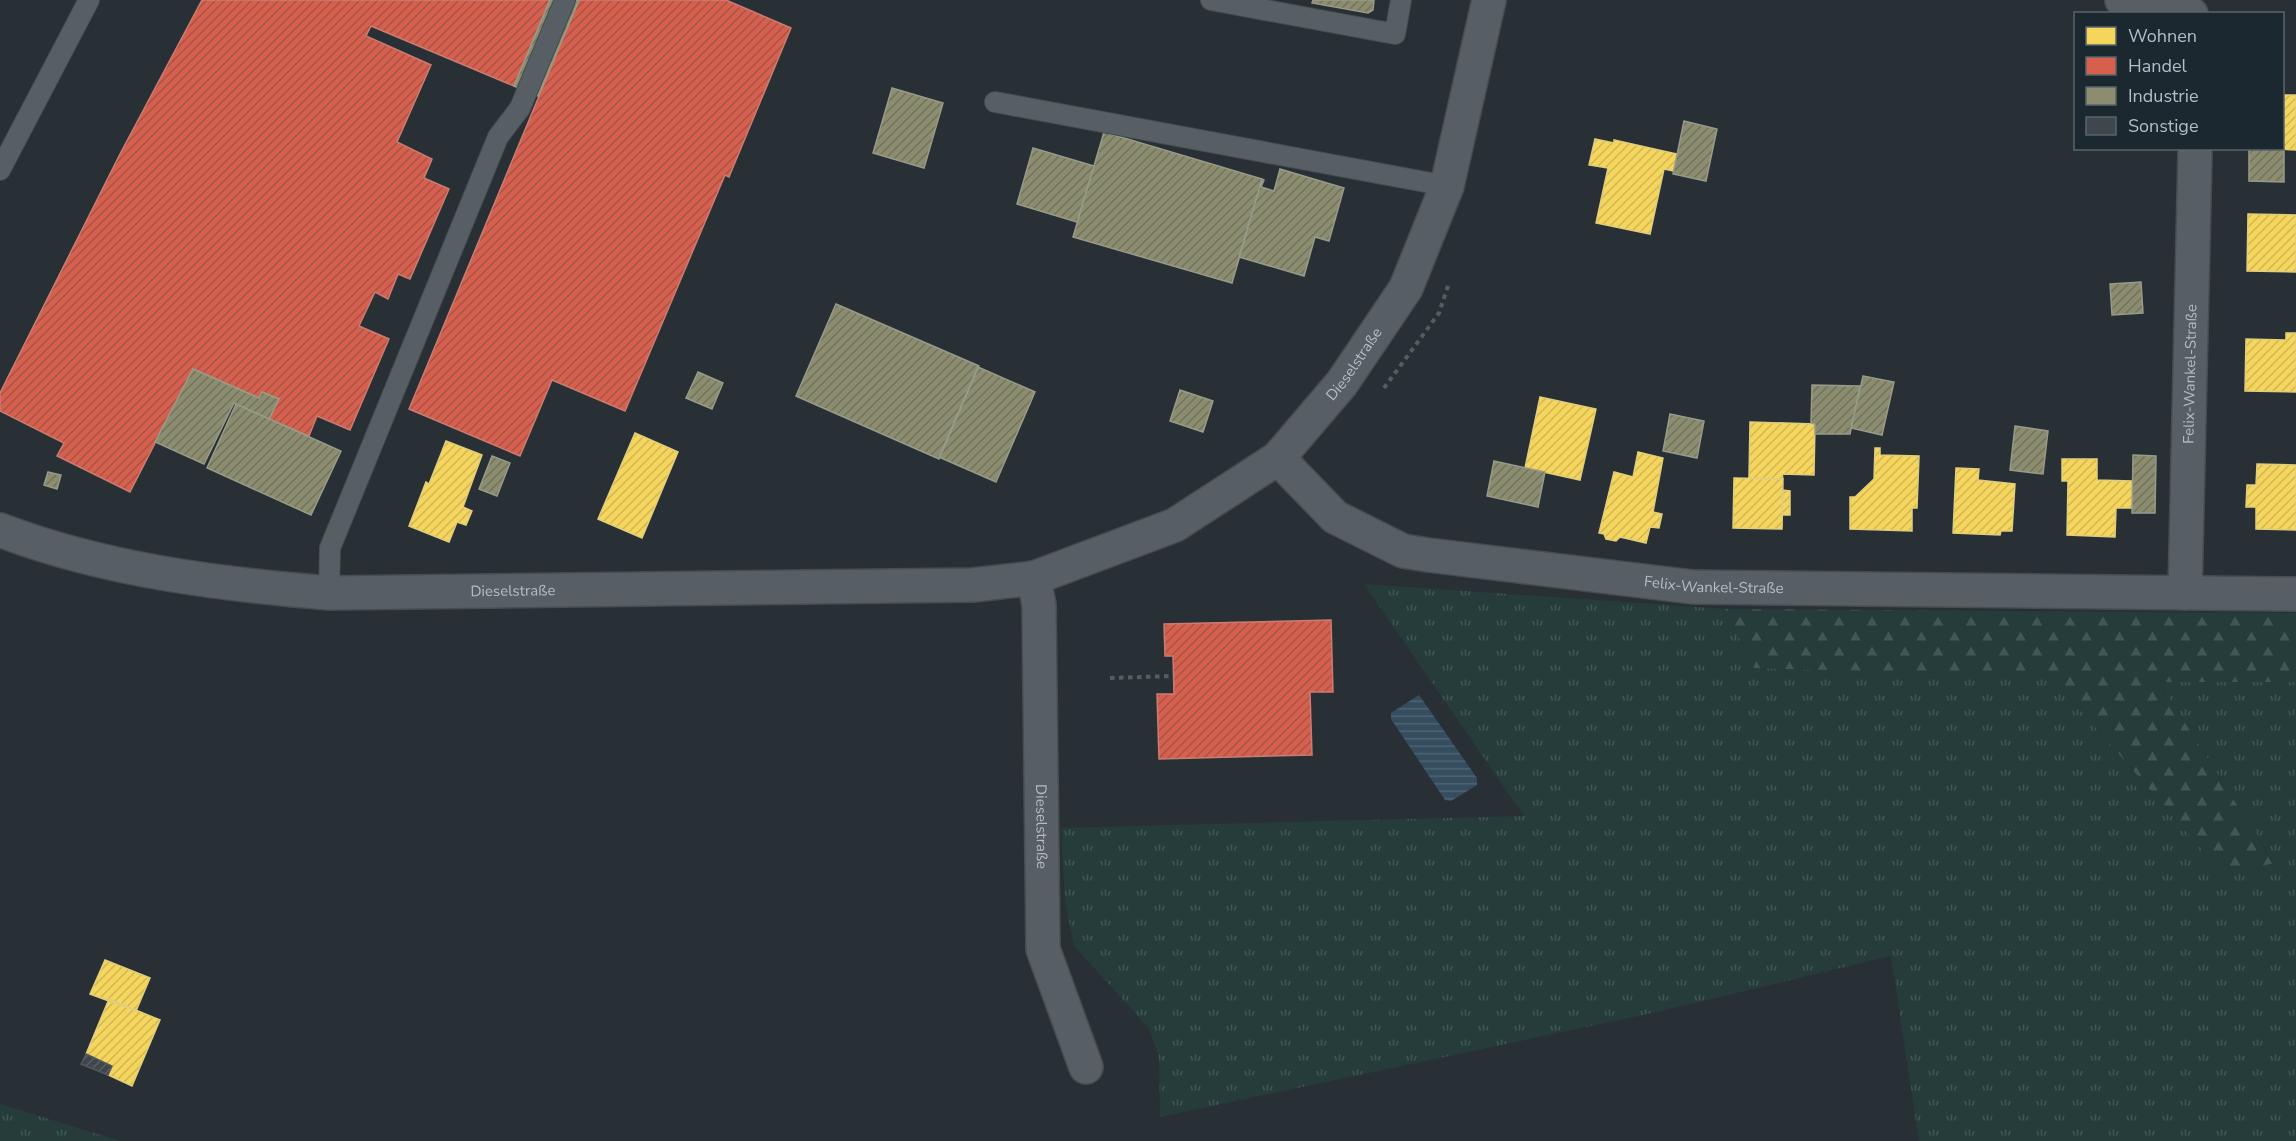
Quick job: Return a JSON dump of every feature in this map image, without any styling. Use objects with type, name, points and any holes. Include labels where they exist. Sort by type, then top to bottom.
[{"type":"street","name":"Dieselstraße","points":[[0,530],[36,544],[138,569],[234,585],[329,593],[973,585],[1034,578],[1175,525],[1278,458],[1342,383],[1406,288],[1447,186],[1490,0]]},
{"type":"street","points":[[2122,0],[2181,12]]},
{"type":"street","name":"Felix-Wankel-Straße","points":[[2185,593],[2195,153]]},
{"type":"street","name":"Felix-Wankel-Straße","points":[[1278,458],[1335,517],[1403,550],[1428,555],[1693,587],[2296,594]]},
{"type":"street","name":"Dieselstraße","points":[[1034,578],[1039,616],[1043,949],[1086,1068]]},
{"type":"lane","points":[[0,170],[89,0]]},
{"type":"lane","points":[[329,593],[330,548],[498,137],[520,108],[565,0]]},
{"type":"lane","points":[[1211,0],[1395,34],[1401,0]]},
{"type":"lane","points":[[995,102],[1447,186]]},
{"type":"path","points":[[1110,678],[1173,676]]},
{"type":"green space","points":[[1364,584],[1725,609],[1754,668],[2051,676],[2224,875],[2274,862],[2159,682],[2296,682],[2296,1141],[1919,1141],[1891,956],[1657,1012],[1160,1117],[1159,1057],[1149,1028],[1074,946],[1065,901],[1061,828],[1524,816]]},
{"type":"green space","points":[[1725,609],[2296,613],[2296,682],[2159,682],[2274,863],[2224,875],[2051,676],[1754,668]]},
{"type":"green space","points":[[0,1104],[120,1141],[0,1141]]},
{"type":"water","points":[[1419,695],[1477,778],[1477,785],[1451,801],[1445,800],[1391,719],[1391,713]]},
{"type":"building: Wohnen","points":[[2284,95],[2296,95],[2296,150],[2284,149]]},
{"type":"building: Wohnen","points":[[1595,139],[1614,143],[1614,140],[1677,154],[1674,171],[1664,169],[1650,234],[1596,223],[1608,168],[1589,165]]},
{"type":"building: Wohnen","points":[[2248,214],[2296,215],[2296,272],[2247,271]]},
{"type":"building: Wohnen","points":[[2286,333],[2296,333],[2296,392],[2245,391],[2246,339],[2286,340]]},
{"type":"building: Wohnen","points":[[1540,397],[1596,409],[1580,480],[1525,468]]},
{"type":"building: Wohnen","points":[[1750,422],[1815,424],[1814,475],[1782,474],[1783,479],[1749,478]]},
{"type":"building: Wohnen","points":[[635,433],[678,452],[642,538],[598,519]]},
{"type":"building: Wohnen","points":[[446,441],[482,455],[463,507],[472,511],[466,525],[457,522],[449,542],[409,526],[426,482],[429,484]]},
{"type":"building: Wohnen","points":[[1875,448],[1880,448],[1880,455],[1919,456],[1917,508],[1912,508],[1912,531],[1850,529],[1850,497],[1855,497],[1874,479]]},
{"type":"building: Wohnen","points":[[1638,452],[1663,458],[1653,512],[1662,514],[1659,528],[1650,527],[1646,543],[1620,537],[1616,541],[1606,539],[1604,534],[1599,533],[1614,472],[1633,477]]},
{"type":"building: Wohnen","points":[[2062,459],[2097,459],[2097,480],[2132,481],[2132,508],[2116,508],[2115,537],[2067,535],[2068,481],[2062,481]]},
{"type":"building: Wohnen","points":[[2257,464],[2296,465],[2296,530],[2256,529],[2256,507],[2246,507],[2247,485],[2256,485]]},
{"type":"building: Wohnen","points":[[1956,468],[1979,469],[1978,480],[2015,484],[2012,531],[2001,531],[2000,535],[1953,533]]},
{"type":"building: Wohnen","points":[[1734,478],[1783,479],[1782,529],[1733,528]]},
{"type":"building: Wohnen","points":[[1782,490],[1790,491],[1790,515],[1782,515]]},
{"type":"building: Wohnen","points":[[105,960],[150,978],[136,1011],[90,994]]},
{"type":"building: Wohnen","points":[[109,999],[160,1020],[132,1086],[108,1075],[112,1066],[86,1054]]},
{"type":"building: Handel","points":[[202,0],[550,0],[514,86],[371,26],[366,36],[431,65],[397,142],[432,159],[424,178],[449,189],[410,279],[398,274],[388,299],[375,292],[359,326],[389,339],[350,430],[317,416],[309,436],[269,419],[279,399],[262,392],[259,398],[193,369],[130,492],[57,456],[64,443],[0,411],[0,393],[120,154]]},
{"type":"building: Handel","points":[[579,0],[726,0],[791,28],[729,177],[725,175],[625,411],[552,380],[520,456],[409,409]]},
{"type":"building: Handel","points":[[1331,620],[1333,692],[1310,692],[1312,755],[1159,759],[1157,694],[1174,694],[1173,656],[1165,656],[1164,624]]},
{"type":"building: Industrie","points":[[550,0],[579,0],[538,96],[514,86]]},
{"type":"building: Industrie","points":[[1313,0],[1374,0],[1373,10],[1368,13],[1312,3]]},
{"type":"building: Industrie","points":[[892,88],[943,103],[924,168],[873,153]]},
{"type":"building: Industrie","points":[[1684,121],[1717,129],[1706,181],[1673,174]]},
{"type":"building: Industrie","points":[[1104,132],[1262,179],[1232,283],[1073,237]]},
{"type":"building: Industrie","points":[[1033,148],[1094,166],[1077,222],[1017,204]]},
{"type":"building: Industrie","points":[[2249,150],[2284,150],[2284,182],[2249,181]]},
{"type":"building: Industrie","points":[[1280,169],[1344,188],[1329,241],[1315,237],[1304,276],[1239,257],[1262,179],[1264,180],[1261,187],[1274,191]]},
{"type":"building: Industrie","points":[[2141,282],[2143,313],[2112,315],[2110,284]]},
{"type":"building: Industrie","points":[[836,304],[979,366],[939,459],[796,396]]},
{"type":"building: Industrie","points":[[978,367],[1035,392],[996,482],[939,457]]},
{"type":"building: Industrie","points":[[193,369],[259,398],[262,392],[279,399],[269,419],[234,403],[204,464],[155,442]]},
{"type":"building: Industrie","points":[[698,372],[723,383],[712,409],[686,398]]},
{"type":"building: Industrie","points":[[1863,376],[1894,382],[1882,435],[1851,428]]},
{"type":"building: Industrie","points":[[1812,385],[1860,386],[1850,434],[1815,434],[1815,424],[1811,423]]},
{"type":"building: Industrie","points":[[1180,390],[1213,401],[1203,432],[1170,421]]},
{"type":"building: Industrie","points":[[236,404],[341,451],[311,515],[207,468]]},
{"type":"building: Industrie","points":[[1670,414],[1704,421],[1697,458],[1663,451]]},
{"type":"building: Industrie","points":[[2015,426],[2048,431],[2043,474],[2010,470]]},
{"type":"building: Industrie","points":[[2133,455],[2156,456],[2155,513],[2132,513]]},
{"type":"building: Industrie","points":[[492,456],[510,463],[497,496],[479,489]]},
{"type":"building: Industrie","points":[[1494,461],[1545,472],[1538,507],[1487,496]]},
{"type":"building: Industrie","points":[[48,472],[61,475],[57,489],[44,485]]},
{"type":"building: Sonstige","points":[[86,1054],[112,1066],[108,1075],[81,1064]]}]
